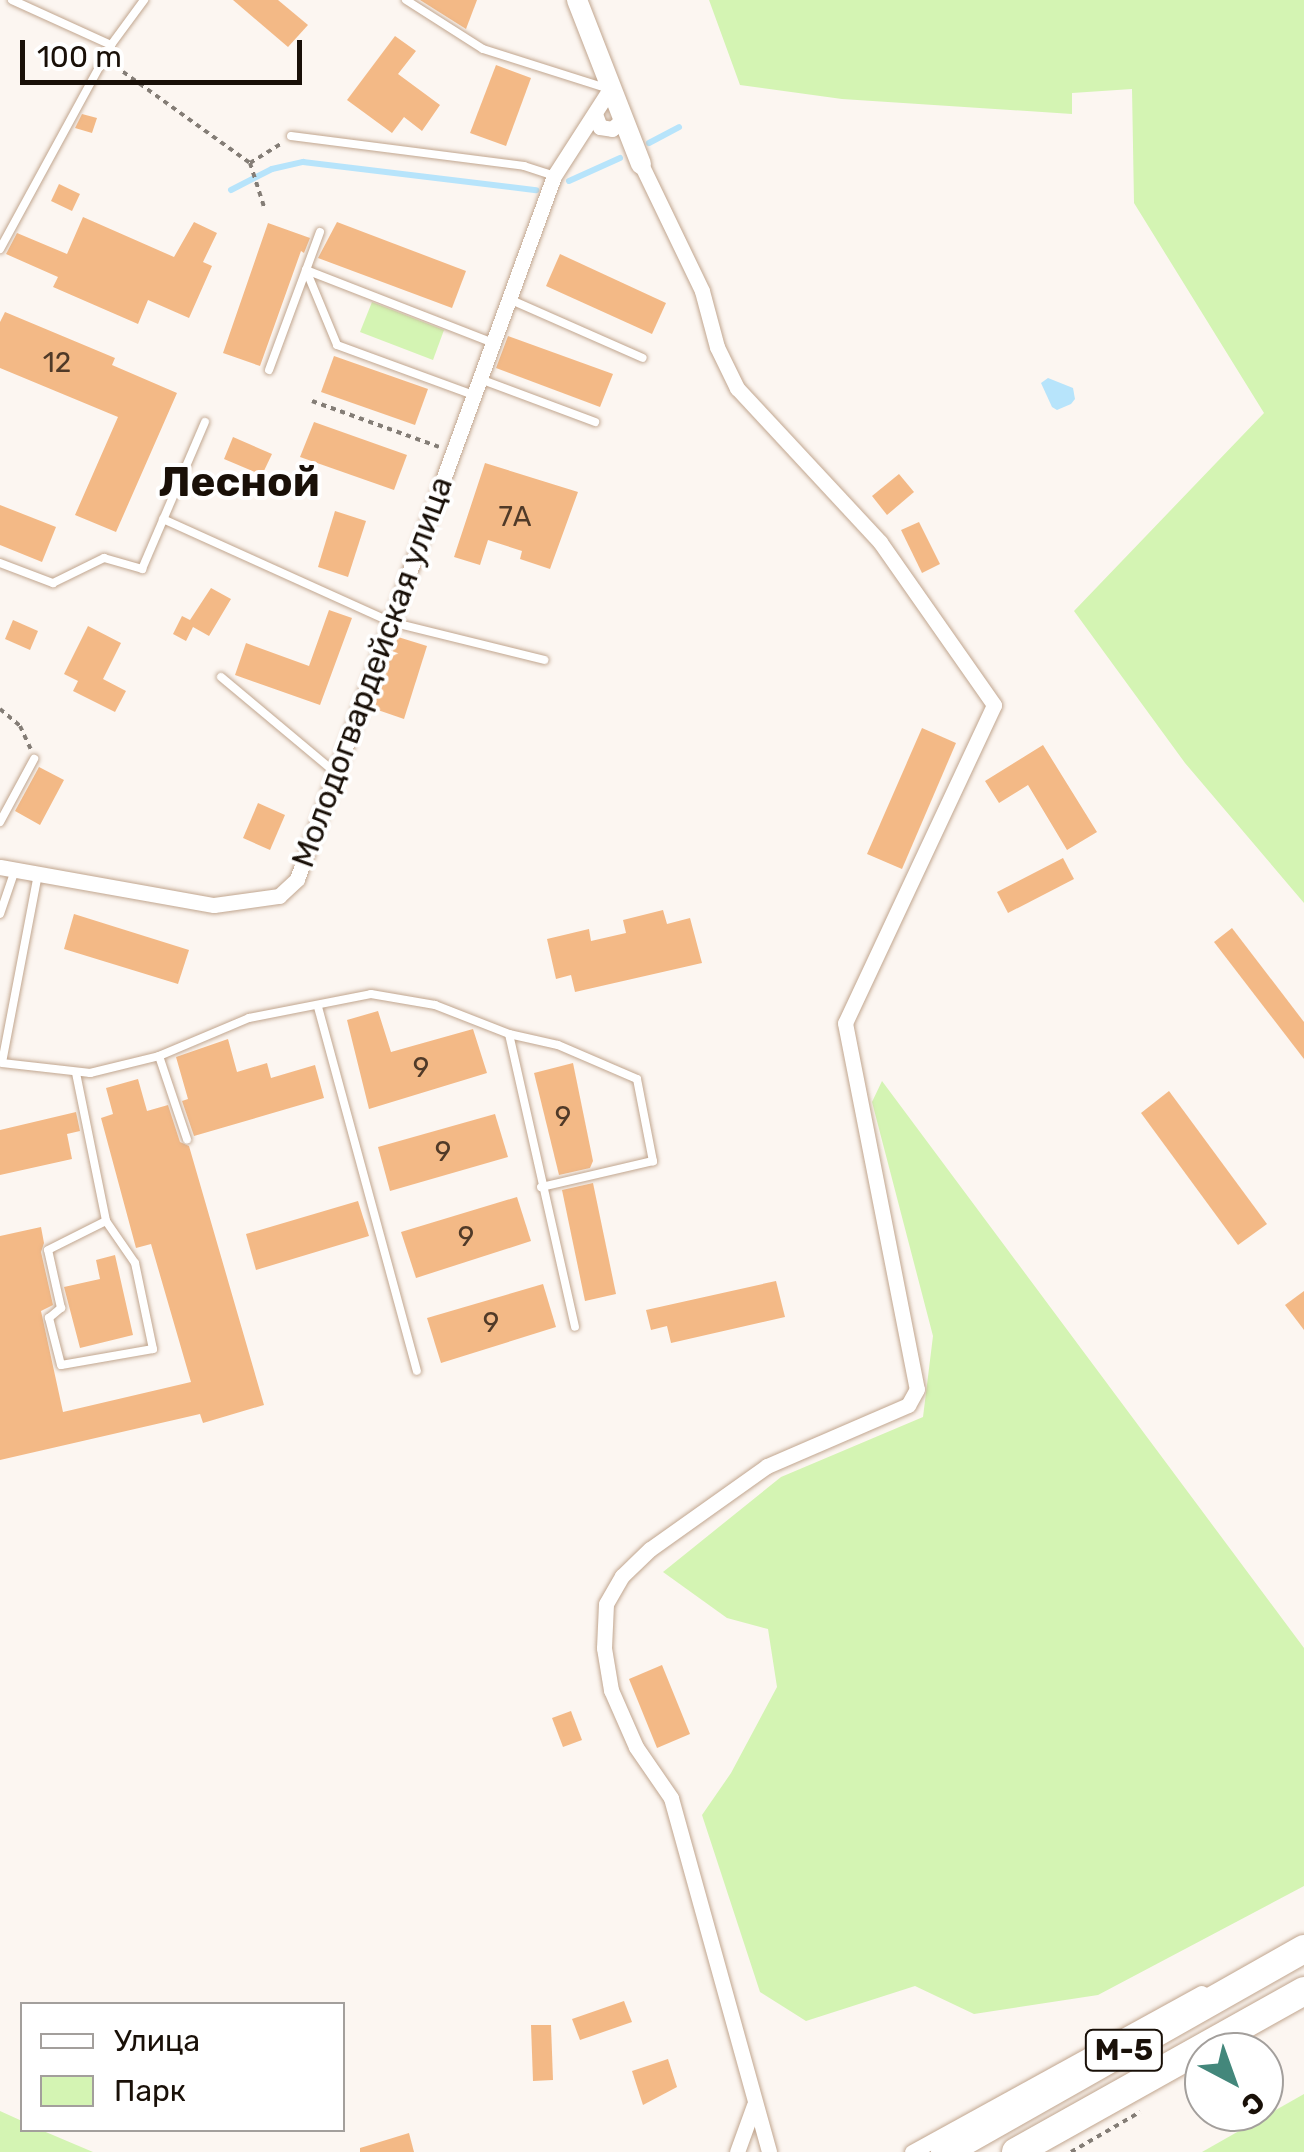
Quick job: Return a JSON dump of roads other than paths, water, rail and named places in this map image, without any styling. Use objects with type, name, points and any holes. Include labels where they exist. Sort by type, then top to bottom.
[{"type":"highway","name":"М-5","points":[[945,2152],[1304,1946]]},
{"type":"highway","name":"М-5","points":[[1016,2152],[1304,1991]]},
{"type":"street","points":[[577,0],[622,120],[702,291],[717,347],[738,388],[880,542],[994,705],[845,1024],[917,1389],[908,1405],[767,1466],[650,1549],[622,1576],[606,1604],[604,1648],[611,1690],[636,1747],[670,1798],[769,2147]]},
{"type":"street","name":"Молодогвардейская улица","points":[[8,868],[214,905],[279,896],[298,878],[554,176],[610,89]]},
{"type":"street","points":[[595,114],[600,127],[612,128],[622,120]]},
{"type":"street","points":[[912,2152],[1170,2008],[1304,1946]]},
{"type":"street","points":[[738,2152],[754,2104]]},
{"type":"lane","points":[[12,0],[111,45]]},
{"type":"lane","points":[[0,249],[111,45],[144,0]]},
{"type":"lane","points":[[406,0],[483,50],[610,89]]},
{"type":"lane","points":[[291,136],[524,166],[554,176]]},
{"type":"lane","points":[[269,370],[320,232]]},
{"type":"lane","points":[[306,270],[493,343]]},
{"type":"lane","points":[[306,270],[337,345],[595,422]]},
{"type":"lane","points":[[509,299],[643,358]]},
{"type":"lane","points":[[0,563],[53,583],[104,558],[142,569],[205,422]]},
{"type":"lane","points":[[163,519],[392,622],[544,660]]},
{"type":"lane","points":[[221,677],[336,774]]},
{"type":"lane","points":[[0,822],[34,759]]},
{"type":"lane","points":[[0,914],[8,868]]},
{"type":"lane","points":[[38,873],[1,1062],[76,1073],[159,1056],[249,1018],[371,994],[435,1005],[510,1034],[558,1045],[637,1079],[654,1161],[541,1187]]},
{"type":"lane","points":[[318,1007],[417,1371]]},
{"type":"lane","points":[[510,1034],[575,1327]]},
{"type":"lane","points":[[159,1056],[187,1139]]},
{"type":"lane","points":[[76,1073],[106,1220],[135,1262],[152,1349],[60,1365],[49,1318],[61,1308],[48,1250],[106,1220]]},
{"type":"water","points":[[1048,378],[1073,388],[1075,399],[1071,404],[1057,410],[1052,407],[1041,383]]},
{"type":"waterway","points":[[649,143],[679,127]]},
{"type":"waterway","points":[[569,181],[620,158]]},
{"type":"waterway","points":[[231,190],[272,169],[303,162],[536,190]]},
{"type":"district","name":"Лесной","points":[[239,482]]}]
